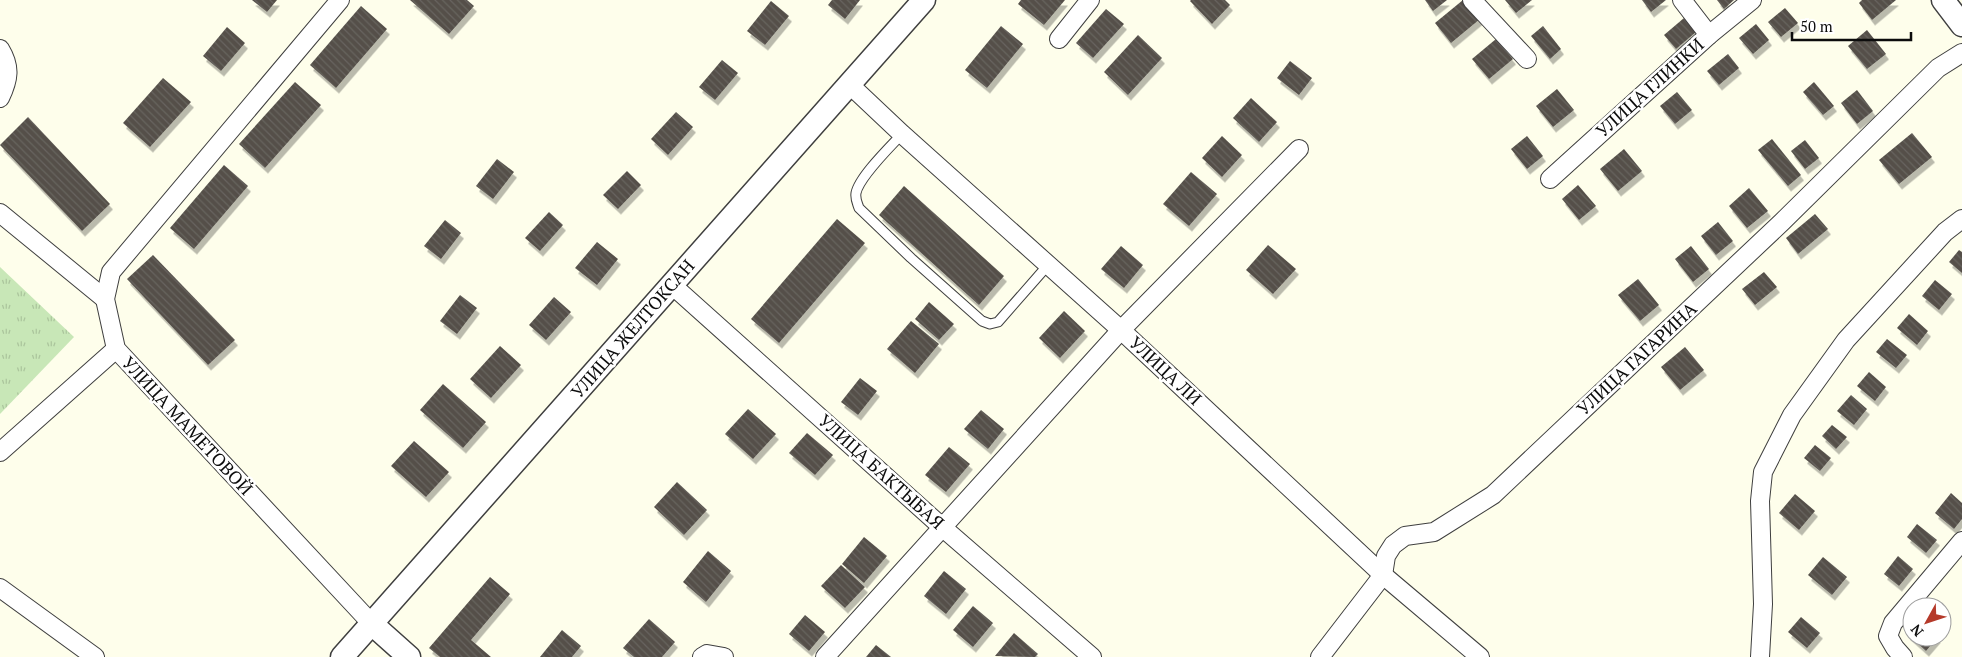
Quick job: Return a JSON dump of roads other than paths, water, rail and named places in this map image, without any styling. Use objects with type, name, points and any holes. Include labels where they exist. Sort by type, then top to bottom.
[{"type":"street","name":"УЛИЦА МАМЕТОВОЙ","points":[[340,0],[110,272],[105,299],[116,349],[372,624]]},
{"type":"street","name":"УЛИЦА ЖЕЛТОКСАН","points":[[342,657],[924,0]]},
{"type":"street","points":[[1059,39],[1090,0]]},
{"type":"street","points":[[1472,0],[1527,60]]},
{"type":"street","points":[[1682,0],[1709,35]]},
{"type":"street","name":"УЛИЦА ГЛИНКИ","points":[[1550,179],[1709,35],[1752,0]]},
{"type":"street","points":[[1942,0],[1962,25]]},
{"type":"street","points":[[0,49],[6,59],[8,69],[6,86],[0,98]]},
{"type":"street","name":"УЛИЦА ГАГАРИНА","points":[[1320,657],[1383,575],[1386,556],[1393,545],[1404,536],[1434,532],[1493,495],[1782,222],[1938,68],[1962,53]]},
{"type":"street","name":"УЛИЦА ЛИ","points":[[850,84],[902,134],[1121,330],[1383,575],[1480,657]]},
{"type":"street","points":[[825,657],[1121,330],[1298,149]]},
{"type":"street","points":[[0,213],[105,299]]},
{"type":"street","points":[[1760,657],[1763,604],[1760,501],[1763,472],[1792,415],[1846,340],[1945,232],[1962,219]]},
{"type":"street","name":"УЛИЦА БАКТЫБАЯ","points":[[672,285],[942,527],[1092,657]]},
{"type":"street","points":[[0,452],[116,349]]},
{"type":"street","points":[[1903,657],[1888,636],[1893,623],[1962,541]]},
{"type":"street","points":[[0,588],[95,657]]},
{"type":"street","points":[[372,624],[409,657]]},
{"type":"street","points":[[702,657],[707,654],[724,657]]},
{"type":"lane","points":[[902,134],[860,181],[856,192],[856,200],[859,208],[918,264],[982,321],[990,324],[998,322],[1048,265]]}]
